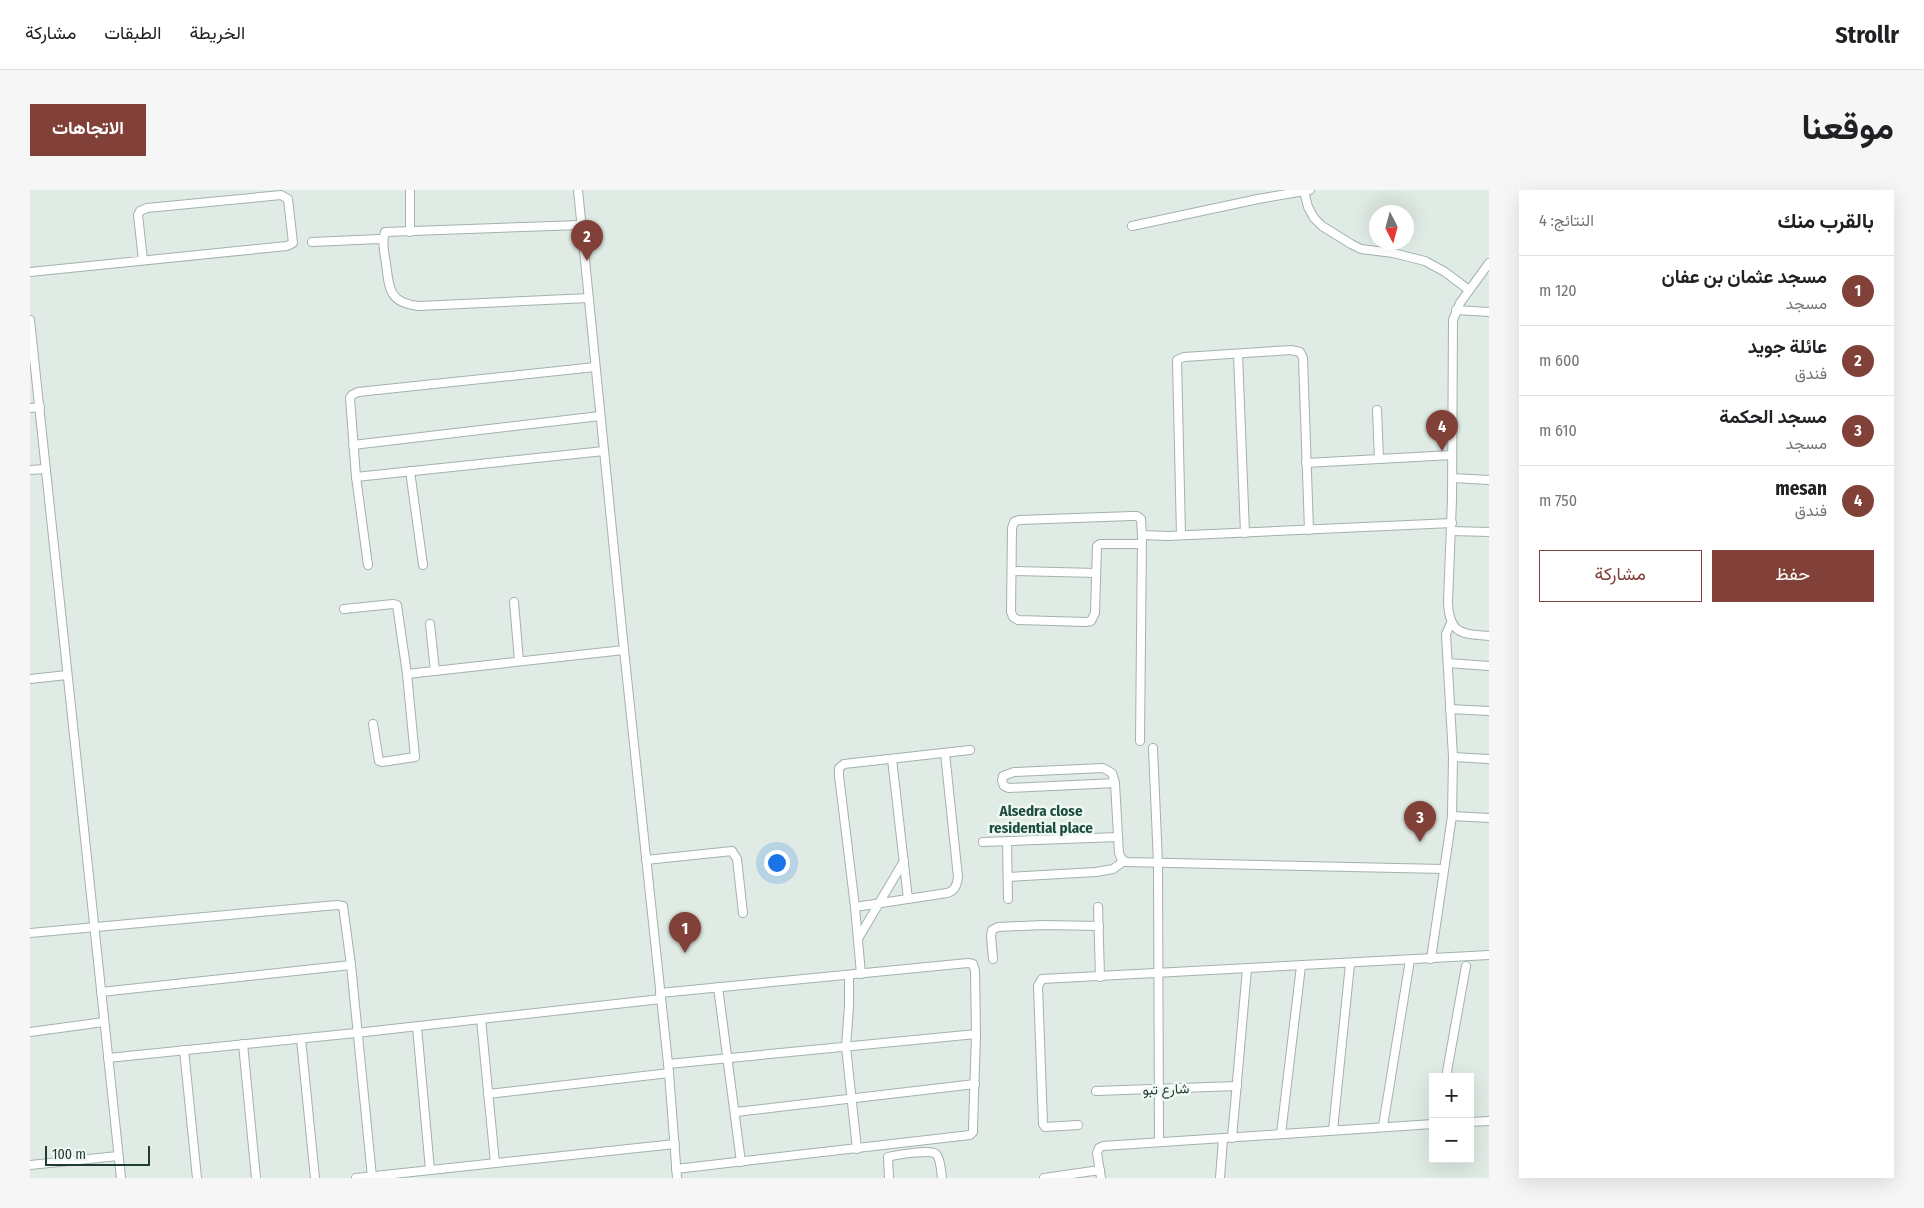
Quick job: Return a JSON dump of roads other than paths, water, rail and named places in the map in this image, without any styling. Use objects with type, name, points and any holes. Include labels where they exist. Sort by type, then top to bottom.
[{"type":"street","points":[[410,190],[410,232]]},
{"type":"street","points":[[578,190],[669,1073],[677,1178]]},
{"type":"street","points":[[1132,226],[1308,190],[1308,207],[1314,218],[1322,226],[1361,249],[1393,253],[1425,261],[1445,272],[1469,290]]},
{"type":"street","points":[[30,272],[291,245],[293,243],[288,199],[281,195],[147,208],[140,211],[138,215],[142,260]]},
{"type":"street","points":[[581,225],[385,232],[382,240],[388,286],[393,295],[402,303],[420,306],[589,298]]},
{"type":"street","points":[[312,242],[382,240]]},
{"type":"street","points":[[1489,263],[1456,310],[1453,323],[1453,478],[1449,612],[1453,626],[1465,633],[1489,636]]},
{"type":"street","points":[[1456,310],[1489,312]]},
{"type":"street","points":[[30,320],[121,1178]]},
{"type":"street","points":[[1181,535],[1177,360],[1184,357],[1291,350],[1302,353],[1305,389],[1309,530]]},
{"type":"street","points":[[1238,354],[1244,533]]},
{"type":"street","points":[[368,565],[356,477],[349,403],[352,395],[358,392],[596,367]]},
{"type":"street","points":[[30,408],[40,407]]},
{"type":"street","points":[[1377,410],[1379,459]]},
{"type":"street","points":[[353,445],[600,416]]},
{"type":"street","points":[[356,477],[604,451]]},
{"type":"street","points":[[1306,463],[1452,455]]},
{"type":"street","points":[[30,470],[46,468]]},
{"type":"street","points":[[410,471],[423,565]]},
{"type":"street","points":[[1453,478],[1489,480]]},
{"type":"street","points":[[1140,741],[1142,544],[1142,521],[1137,516],[1016,520],[1012,528],[1011,612],[1013,617],[1018,620],[1086,622],[1093,620],[1095,616],[1097,547],[1099,544],[1142,544]]},
{"type":"street","points":[[1142,535],[1451,527],[1489,532]]},
{"type":"street","points":[[1012,571],[1096,573]]},
{"type":"street","points":[[514,602],[519,661]]},
{"type":"street","points":[[344,609],[398,605],[415,757],[379,761],[373,724]]},
{"type":"street","points":[[430,624],[435,670]]},
{"type":"street","points":[[1431,959],[1452,816],[1453,757],[1446,631],[1450,625],[1453,626]]},
{"type":"street","points":[[407,674],[624,650]]},
{"type":"street","points":[[1448,663],[1489,666]]},
{"type":"street","points":[[30,679],[67,675]]},
{"type":"street","points":[[1450,709],[1489,712]]},
{"type":"street","points":[[1154,748],[1158,862],[1159,1142]]},
{"type":"street","points":[[861,974],[855,907],[838,776],[839,768],[844,764],[970,750]]},
{"type":"street","points":[[855,907],[953,890],[957,883],[945,753]]},
{"type":"street","points":[[1453,757],[1489,759]]},
{"type":"street","points":[[892,759],[908,898]]},
{"type":"street","points":[[1115,783],[1009,788],[1004,786],[1002,782],[1003,776],[1014,772],[1103,768],[1112,773],[1115,783],[1120,856],[1124,861]]},
{"type":"street","points":[[1452,816],[1489,818]]},
{"type":"street","points":[[983,842],[1118,837]]},
{"type":"street","points":[[1007,841],[1008,899]]},
{"type":"street","points":[[646,860],[732,851],[737,859],[743,913]]},
{"type":"street","points":[[858,937],[904,861]]},
{"type":"street","points":[[1008,877],[1096,872],[1114,869],[1124,861],[1443,869]]},
{"type":"street","points":[[30,933],[340,905],[344,909],[351,966],[356,1033],[372,1176]]},
{"type":"street","points":[[1098,907],[1100,976]]},
{"type":"street","points":[[993,959],[990,936],[992,930],[998,927],[1043,925],[1099,926]]},
{"type":"street","points":[[1078,1125],[1045,1127],[1043,1124],[1038,986],[1042,979],[1489,956]]},
{"type":"street","points":[[1384,1126],[1410,960]]},
{"type":"street","points":[[108,1058],[417,1027],[718,988],[973,964],[975,971],[976,1034],[973,1132],[970,1135],[676,1169]]},
{"type":"street","points":[[1333,1130],[1350,964]]},
{"type":"street","points":[[101,992],[351,966]]},
{"type":"street","points":[[1281,1134],[1301,966]]},
{"type":"street","points":[[1447,1073],[1466,966]]},
{"type":"street","points":[[1232,1138],[1247,969]]},
{"type":"street","points":[[849,975],[846,1047],[857,1149]]},
{"type":"street","points":[[718,988],[736,1112],[741,1162]]},
{"type":"street","points":[[481,1019],[495,1163]]},
{"type":"street","points":[[30,1032],[104,1022]]},
{"type":"street","points":[[417,1027],[430,1170]]},
{"type":"street","points":[[668,1064],[976,1034]]},
{"type":"street","points":[[301,1039],[315,1178]]},
{"type":"street","points":[[243,1044],[256,1178]]},
{"type":"street","points":[[184,1050],[197,1178]]},
{"type":"street","points":[[488,1094],[669,1073]]},
{"type":"street","points":[[736,1112],[975,1084]]},
{"type":"street","name":"شارع تبو","points":[[1096,1091],[1237,1086]]},
{"type":"street","points":[[1474,1122],[1489,1121]]},
{"type":"street","points":[[1044,1178],[1101,1174],[1097,1153],[1099,1148],[1103,1146],[1429,1124]]},
{"type":"street","points":[[1220,1178],[1223,1139]]},
{"type":"street","points":[[356,1178],[675,1144]]},
{"type":"street","points":[[889,1178],[888,1157],[928,1152],[936,1154],[942,1178]]},
{"type":"street","points":[[30,1165],[118,1156]]},
{"type":"place","name":"عائلة جويد","points":[[587,261]]},
{"type":"place","name":"mesan","points":[[1442,451]]},
{"type":"place","name":"مسجد الحكمة","points":[[1420,842]]},
{"type":"place","name":"مسجد عثمان بن عفان","points":[[685,953]]},
{"type":"district","name":"Alsedra close residential place","points":[[1041,820]]}]
